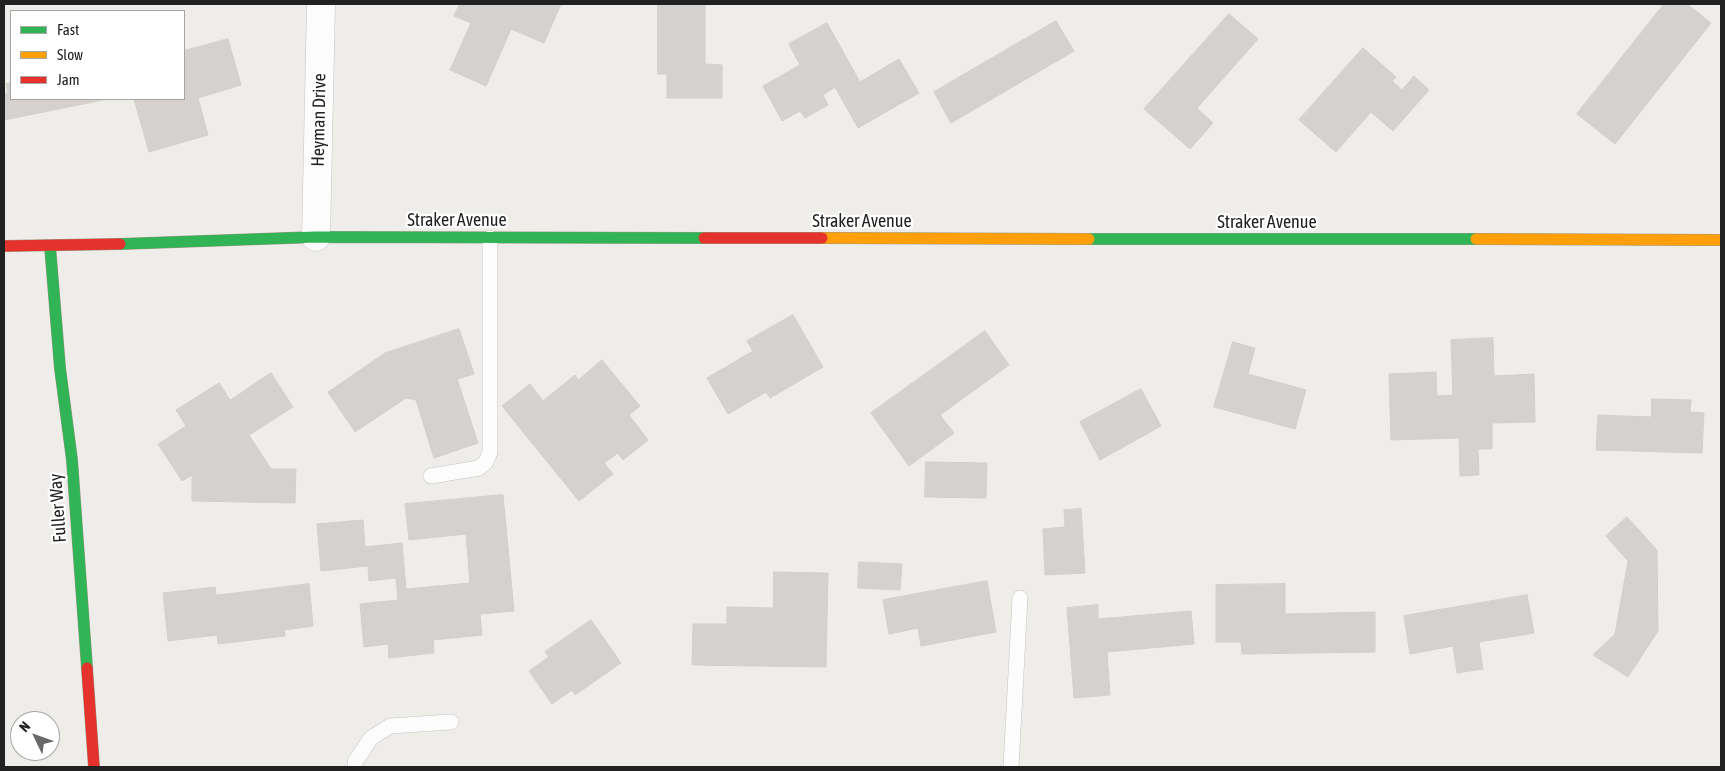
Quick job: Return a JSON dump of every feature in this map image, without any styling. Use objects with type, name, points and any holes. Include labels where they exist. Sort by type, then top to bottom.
[{"type":"street","name":"Heyman Drive","points":[[316,237],[321,4]]},
{"type":"street","name":"Straker Avenue","points":[[4,246],[316,237],[1721,240]]},
{"type":"street","name":"Fuller Way","points":[[50,246],[60,368],[72,460],[94,767]]},
{"type":"lane","points":[[431,476],[479,468],[486,462],[490,452],[490,238]]},
{"type":"lane","points":[[1011,767],[1020,598]]},
{"type":"lane","points":[[355,767],[355,762],[371,738],[390,726],[452,722]]},
{"type":"building","points":[[460,4],[513,4],[519,6],[520,4],[561,4],[544,43],[511,29],[486,86],[450,70],[471,23],[454,16]]},
{"type":"building","points":[[658,4],[705,4],[705,64],[722,65],[722,98],[667,98],[667,74],[658,74]]},
{"type":"building","points":[[1664,4],[1687,4],[1711,23],[1615,144],[1577,114]]},
{"type":"building","points":[[1229,14],[1258,39],[1197,108],[1213,123],[1190,149],[1144,109]]},
{"type":"building","points":[[1056,21],[1074,51],[951,123],[934,92]]},
{"type":"building","points":[[827,23],[860,82],[899,59],[919,93],[858,128],[835,87],[823,95],[828,105],[805,118],[800,111],[782,121],[763,86],[800,65],[789,44]]},
{"type":"building","points":[[228,39],[241,85],[198,98],[208,135],[149,152],[134,100],[185,100],[185,51]]},
{"type":"building","points":[[1363,48],[1396,77],[1392,81],[1402,90],[1414,76],[1429,90],[1393,131],[1371,112],[1336,152],[1299,120]]},
{"type":"building","points":[[10,83],[10,100],[103,100],[4,120],[4,94],[8,93],[6,84]]},
{"type":"building","points":[[793,315],[823,367],[770,398],[766,392],[728,414],[707,378],[753,351],[747,341]]},
{"type":"building","points":[[459,329],[474,374],[457,379],[478,443],[434,458],[416,400],[406,398],[355,432],[328,392],[385,353]]},
{"type":"building","points":[[985,331],[1009,365],[940,415],[954,433],[909,466],[871,413]]},
{"type":"building","points":[[1493,338],[1494,376],[1534,374],[1535,422],[1492,423],[1492,449],[1478,449],[1479,475],[1460,476],[1459,438],[1391,440],[1389,374],[1436,372],[1437,396],[1453,395],[1451,340]]},
{"type":"building","points":[[1233,342],[1255,348],[1248,374],[1306,390],[1295,429],[1214,407]]},
{"type":"building","points":[[602,360],[640,406],[629,415],[648,440],[623,460],[618,453],[604,463],[613,474],[579,501],[502,406],[530,384],[543,401],[575,375],[578,380]]},
{"type":"building","points":[[271,373],[293,407],[249,435],[271,469],[296,469],[295,503],[192,501],[192,475],[182,481],[158,444],[186,426],[176,410],[219,383],[230,400]]},
{"type":"building","points":[[1141,389],[1161,426],[1100,460],[1080,422]]},
{"type":"building","points":[[1652,399],[1691,400],[1690,412],[1704,413],[1702,453],[1596,450],[1598,415],[1651,417]]},
{"type":"building","points":[[926,462],[987,463],[986,498],[925,497]]},
{"type":"building","points":[[503,495],[514,611],[480,614],[482,635],[433,640],[434,653],[389,658],[388,644],[364,647],[360,604],[398,600],[396,578],[369,581],[368,566],[321,571],[317,524],[363,520],[365,547],[402,543],[406,589],[470,583],[466,534],[409,540],[405,504]]},
{"type":"building","points":[[1081,509],[1085,573],[1045,575],[1043,529],[1065,527],[1064,510]]},
{"type":"building","points":[[1627,517],[1657,550],[1658,631],[1628,677],[1593,655],[1615,634],[1628,561],[1606,536]]},
{"type":"building","points":[[859,562],[902,564],[900,590],[858,588]]},
{"type":"building","points":[[774,572],[828,573],[826,667],[692,665],[693,624],[727,624],[727,607],[773,608]]},
{"type":"building","points":[[987,581],[996,632],[921,646],[918,628],[889,634],[883,600]]},
{"type":"building","points":[[309,584],[313,626],[284,630],[285,636],[218,644],[217,635],[168,641],[163,593],[215,587],[216,595]]},
{"type":"building","points":[[1285,584],[1285,614],[1375,612],[1375,652],[1242,654],[1241,642],[1216,642],[1216,585]]},
{"type":"building","points":[[1527,595],[1534,633],[1479,642],[1483,669],[1457,673],[1453,646],[1410,654],[1404,616]]},
{"type":"building","points":[[1098,605],[1098,619],[1191,611],[1194,644],[1107,652],[1110,695],[1074,698],[1067,608]]},
{"type":"building","points":[[591,620],[621,663],[575,695],[572,690],[552,704],[529,671],[549,657],[545,652]]},
{"type":"traffic: fast","points":[[120,244],[316,237],[704,238]]},
{"type":"traffic: fast","points":[[1089,239],[1476,239]]},
{"type":"traffic: fast","points":[[50,246],[60,368],[72,460],[87,668]]},
{"type":"traffic: slow","points":[[822,238],[1089,239]]},
{"type":"traffic: slow","points":[[1476,239],[1721,240]]},
{"type":"traffic: jam","points":[[704,238],[822,238]]},
{"type":"traffic: jam","points":[[4,246],[120,244]]},
{"type":"traffic: jam","points":[[87,668],[94,767]]}]
